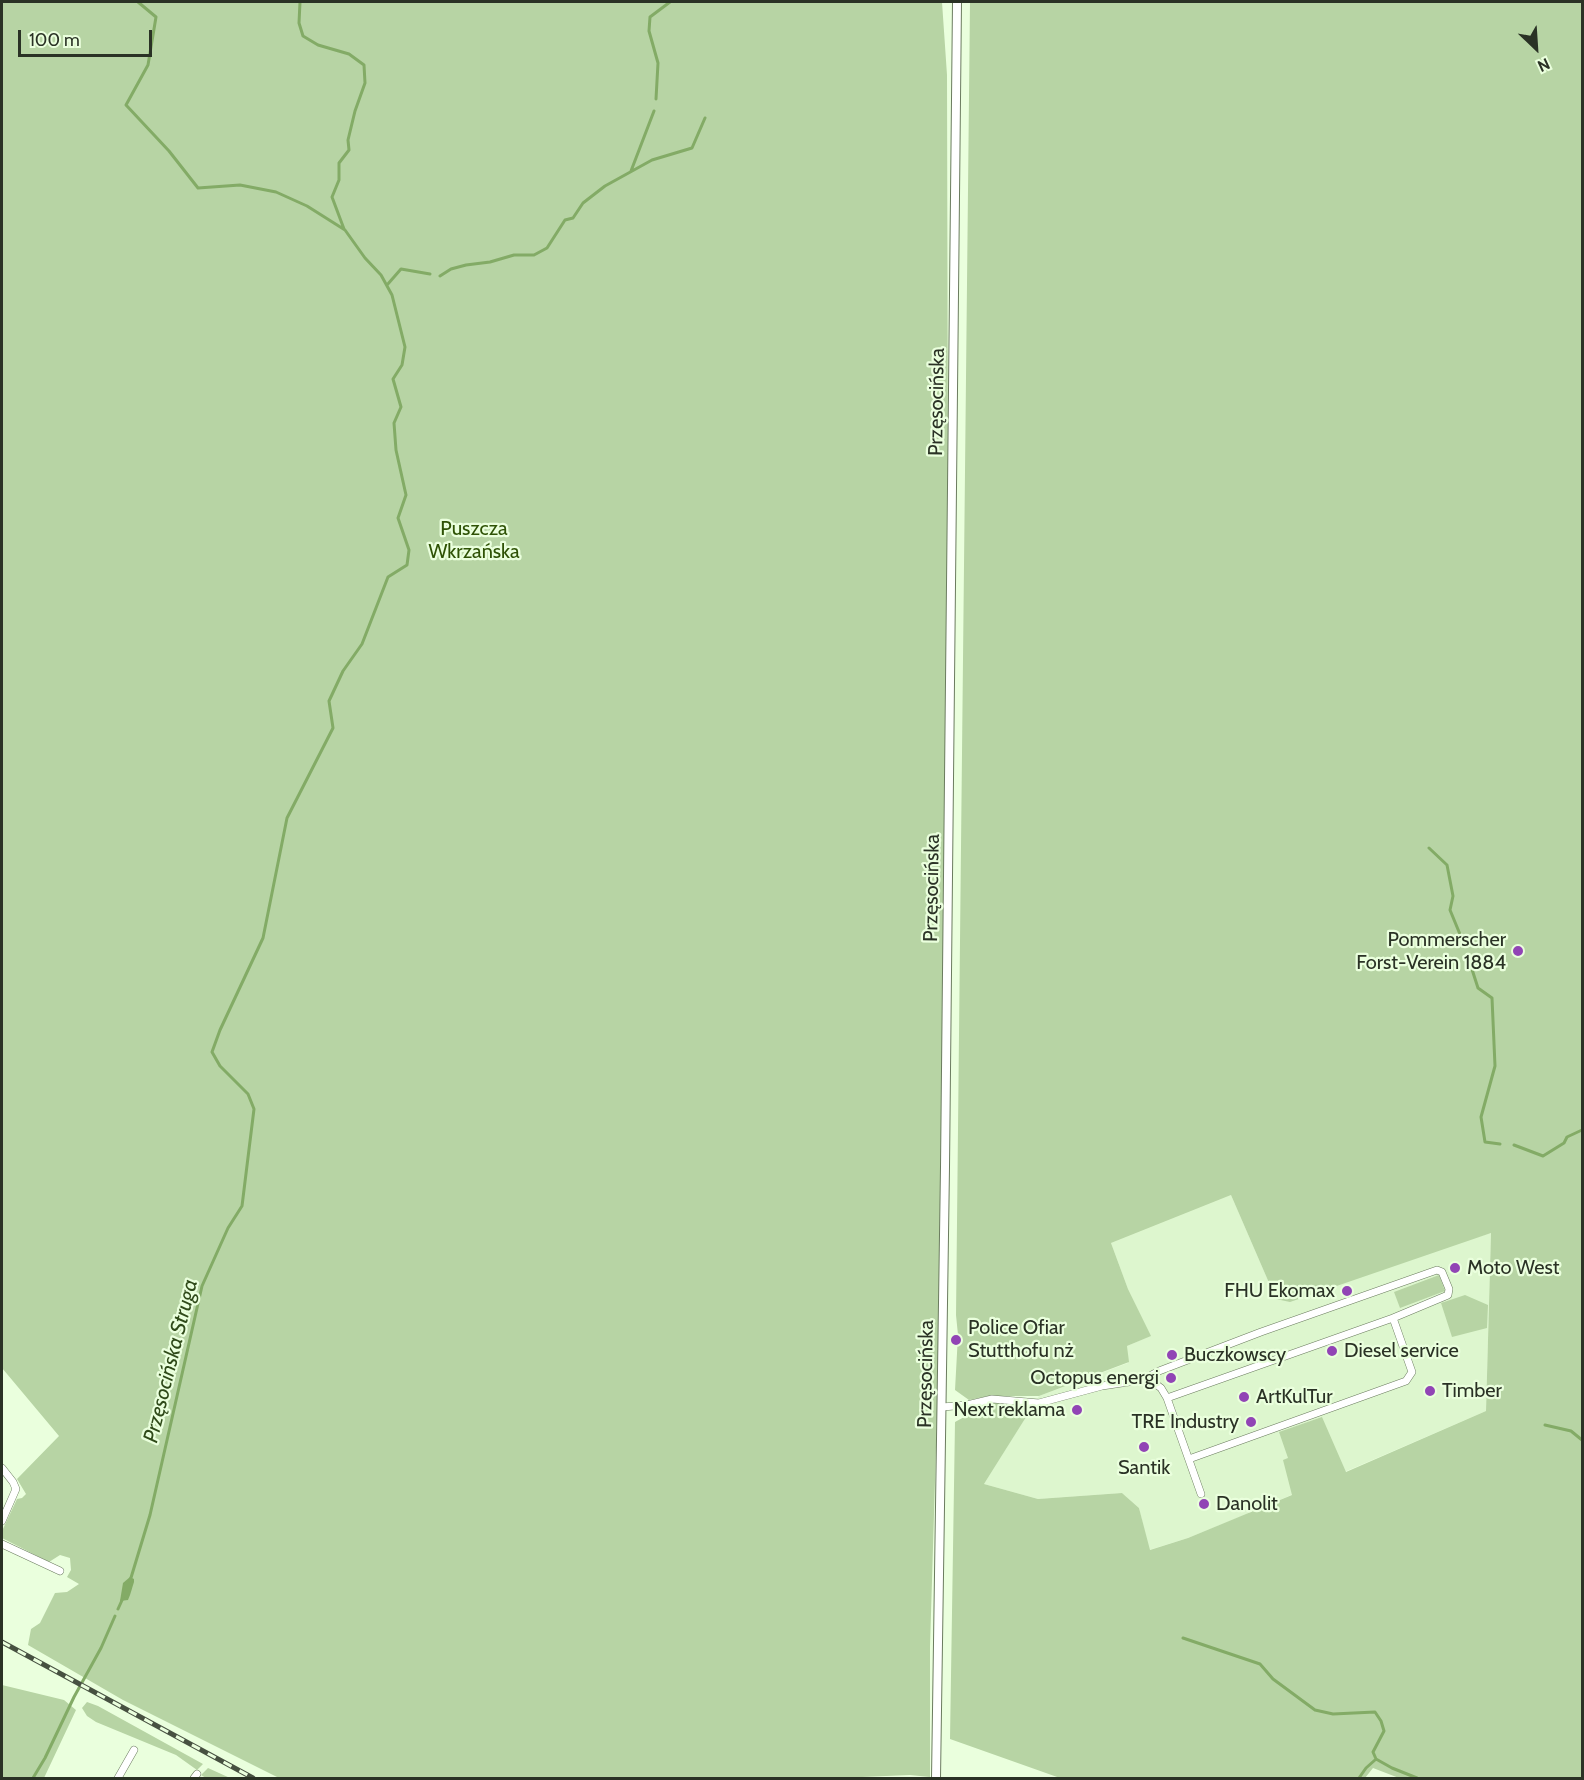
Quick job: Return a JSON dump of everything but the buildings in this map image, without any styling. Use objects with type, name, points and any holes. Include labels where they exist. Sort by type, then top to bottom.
[{"type":"street","name":"Przęsocińska","points":[[936,1777],[957,2]]},
{"type":"street","points":[[942,1407],[992,1399],[1039,1403],[1090,1388],[1142,1380],[1159,1371],[1261,1332],[1437,1270],[1442,1272],[1449,1289],[1448,1295],[1393,1318],[1167,1398]]},
{"type":"street","points":[[1189,1459],[1406,1381],[1412,1372],[1393,1318]]},
{"type":"street","points":[[1142,1380],[1154,1383],[1167,1398],[1201,1494]]},
{"type":"street","points":[[2,1468],[16,1489],[2,1521]]},
{"type":"street","points":[[2,1544],[60,1571]]},
{"type":"street","points":[[118,1779],[134,1750]]},
{"type":"shaded area","points":[[1231,1195],[1276,1299],[1491,1233],[1486,1411],[1247,1514],[1188,1538],[1149,1550],[1139,1508],[1122,1493],[1038,1499],[984,1484],[1039,1396],[1128,1363],[1127,1346],[1150,1336],[1128,1289],[1111,1243]]},
{"type":"shaded area","points":[[130,1577],[134,1579],[134,1582],[128,1600],[120,1601],[123,1583]]},
{"type":"green space","name":"Puszcza Wkrzańska","points":[[2,2],[942,2],[947,75],[948,497],[943,993],[937,1414],[930,1647],[930,1777],[910,1775],[838,1778],[279,1778],[123,1700],[28,1645],[31,1629],[40,1623],[55,1593],[67,1592],[79,1584],[67,1577],[71,1570],[70,1558],[60,1555],[49,1562],[2,1538],[2,1531],[17,1499],[26,1494],[17,1479],[59,1436],[2,1368]]},
{"type":"green space","points":[[970,2],[1582,2],[1582,1778],[1399,1778],[1373,1768],[1365,1778],[1060,1778],[950,1739],[955,1422],[966,1416],[967,1410],[994,1402],[1033,1406],[984,1484],[1038,1499],[1122,1493],[1139,1508],[1150,1550],[1188,1538],[1292,1495],[1283,1460],[1288,1458],[1279,1432],[1322,1417],[1346,1472],[1486,1411],[1491,1233],[1290,1302],[1276,1299],[1231,1195],[1111,1243],[1128,1289],[1151,1336],[1127,1346],[1129,1362],[1039,1396],[988,1396],[969,1400],[955,1390],[958,1335],[956,1315]]},
{"type":"green space","points":[[1439,1275],[1445,1291],[1400,1308],[1394,1292]]},
{"type":"green space","points":[[1465,1295],[1488,1305],[1487,1328],[1452,1337],[1441,1303]]},
{"type":"green space","points":[[2,1685],[64,1700],[76,1710],[44,1778],[2,1778]]},
{"type":"green space","points":[[87,1702],[203,1764],[197,1770],[176,1755],[96,1722],[87,1716],[82,1708]]},
{"type":"green space","points":[[208,1768],[230,1778],[206,1778],[201,1775]]},
{"type":"waterway","name":"Przęsocińska Struga","points":[[130,1581],[150,1515],[202,1286],[228,1228],[242,1206],[254,1109],[248,1094],[220,1066],[212,1052],[263,938],[287,818],[333,728],[329,701],[343,671],[362,644],[388,577],[407,565],[409,550],[398,518],[406,495],[396,450],[394,423],[401,407],[393,379],[402,365],[405,347],[392,295],[381,275],[365,258],[345,230],[307,206],[276,192],[240,185],[198,188],[169,151],[126,105],[148,65],[156,17],[138,2]]},
{"type":"waterway","points":[[300,2],[299,23],[303,36],[318,45],[349,54],[364,65],[365,83],[348,140],[349,150],[339,163],[339,180],[332,197],[344,229]]},
{"type":"waterway","points":[[656,99],[658,63],[649,31],[650,17],[670,2]]},
{"type":"waterway","points":[[631,171],[654,111]]},
{"type":"waterway","points":[[440,276],[451,269],[466,265],[490,262],[514,255],[534,255],[547,248],[565,220],[573,218],[583,203],[605,186],[652,160],[692,148],[705,118]]},
{"type":"waterway","points":[[387,285],[401,269],[430,274]]},
{"type":"waterway","points":[[1429,848],[1447,865],[1453,896],[1450,910],[1464,944]]},
{"type":"waterway","points":[[1468,957],[1478,988],[1492,998],[1495,1066],[1481,1117],[1485,1142],[1500,1144]]},
{"type":"waterway","points":[[1514,1145],[1543,1156],[1564,1143],[1567,1137],[1582,1130]]},
{"type":"waterway","points":[[1545,1425],[1571,1431],[1582,1440]]},
{"type":"waterway","name":"Przęsocińska Struga","points":[[118,1609],[123,1598]]},
{"type":"waterway","name":"Przęsocińska Struga","points":[[33,1778],[101,1648],[115,1616]]},
{"type":"waterway","points":[[1183,1638],[1260,1664],[1273,1679],[1315,1710],[1333,1714],[1375,1712],[1384,1731],[1373,1752],[1376,1759],[1417,1778]]},
{"type":"waterway","points":[[1359,1778],[1375,1760]]},
{"type":"railway","points":[[2,1642],[253,1778]]},
{"type":"place","name":"Pommerscher Forst-Verein 1884","points":[[1518,951]]},
{"type":"place","name":"Moto West","points":[[1455,1268]]},
{"type":"place","name":"FHU Ekomax","points":[[1347,1291]]},
{"type":"place","name":"Police Ofiar Stutthofu nż","points":[[956,1340]]},
{"type":"place","name":"Diesel service","points":[[1332,1351]]},
{"type":"place","name":"Buczkowscy","points":[[1172,1355]]},
{"type":"place","name":"Octopus energi","points":[[1171,1378]]},
{"type":"place","name":"Timber","points":[[1430,1391]]},
{"type":"place","name":"ArtKulTur","points":[[1244,1397]]},
{"type":"place","name":"Next reklama","points":[[1077,1410]]},
{"type":"place","name":"TRE Industry","points":[[1251,1422]]},
{"type":"place","name":"Santik","points":[[1144,1447]]},
{"type":"place","name":"Danolit","points":[[1204,1504]]}]
